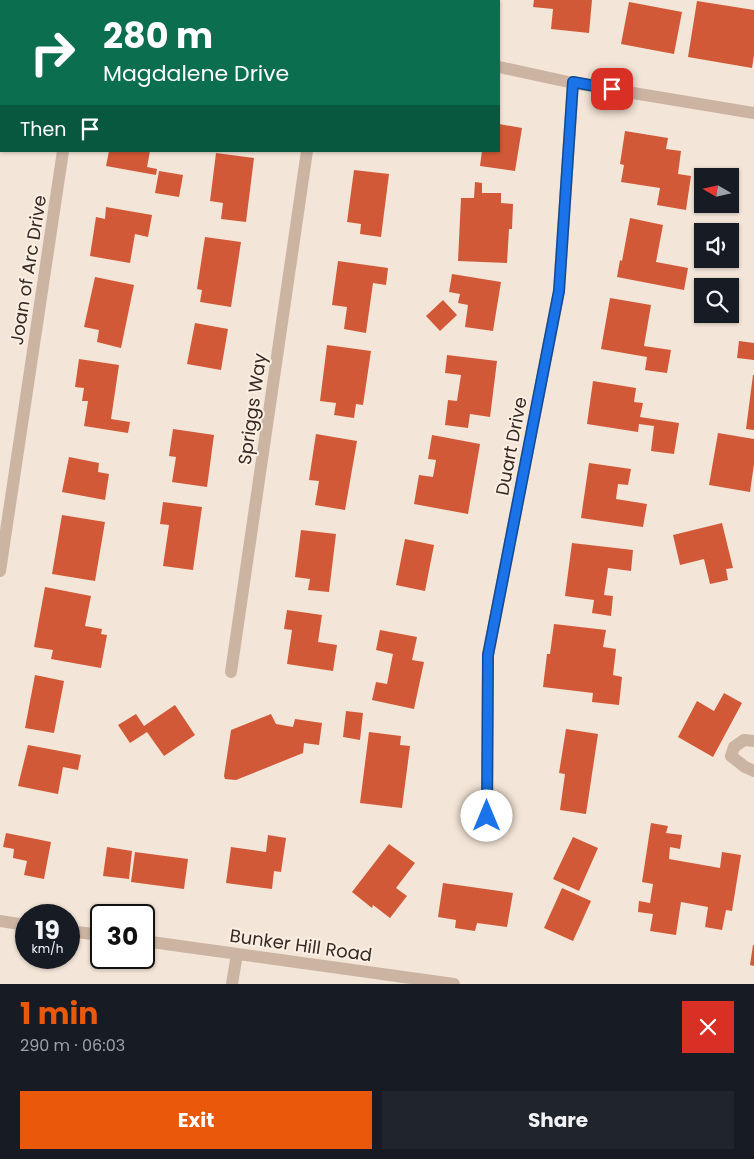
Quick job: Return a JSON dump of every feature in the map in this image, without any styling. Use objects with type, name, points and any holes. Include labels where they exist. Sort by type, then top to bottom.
[{"type":"street","points":[[500,67],[754,114]]},
{"type":"street","name":"Duart Drive","points":[[487,816],[488,655],[559,291],[573,82]]},
{"type":"street","name":"Joan of Arc Drive","points":[[0,570],[63,152]]},
{"type":"street","name":"Spriggs Way","points":[[231,672],[307,152]]},
{"type":"street","points":[[754,741],[744,740],[734,747],[731,756],[754,772]]},
{"type":"street","points":[[0,921],[15,923]]},
{"type":"street","name":"Bunker Hill Road","points":[[155,943],[454,984]]},
{"type":"street","points":[[232,984],[237,954]]},
{"type":"building","points":[[534,0],[592,0],[589,33],[551,29],[553,9],[533,7]]},
{"type":"building","points":[[697,1],[754,10],[754,55],[752,68],[688,57]]},
{"type":"building","points":[[629,2],[682,12],[674,54],[621,44]]},
{"type":"building","points":[[500,124],[522,128],[515,171],[480,166],[482,152],[500,152]]},
{"type":"building","points":[[625,131],[668,138],[666,149],[681,151],[678,174],[691,176],[686,210],[657,205],[660,188],[621,182],[624,165],[620,164]]},
{"type":"building","points":[[109,152],[150,152],[147,167],[157,169],[156,175],[106,166]]},
{"type":"building","points":[[216,153],[254,158],[246,222],[221,219],[223,203],[210,201]]},
{"type":"building","points":[[354,170],[389,174],[381,237],[360,234],[361,224],[347,222]]},
{"type":"building","points":[[159,171],[183,175],[179,197],[155,193]]},
{"type":"building","points":[[475,182],[482,183],[482,193],[501,193],[501,203],[513,204],[512,229],[509,229],[507,263],[458,261],[461,198],[474,198]]},
{"type":"building","points":[[106,207],[152,215],[148,237],[135,234],[130,263],[90,256],[96,217],[105,219]]},
{"type":"building","points":[[630,218],[663,225],[656,262],[688,268],[684,290],[617,277]]},
{"type":"building","points":[[205,237],[241,242],[231,307],[200,302],[202,290],[197,289]]},
{"type":"building","points":[[338,261],[388,268],[386,285],[373,283],[366,333],[344,329],[347,307],[332,305]]},
{"type":"building","points":[[452,274],[501,282],[493,331],[465,327],[468,305],[458,303],[460,294],[449,292]]},
{"type":"building","points":[[95,277],[134,285],[121,348],[97,342],[99,330],[84,327]]},
{"type":"building","points":[[610,298],[651,305],[644,346],[671,350],[667,373],[645,370],[647,357],[601,349]]},
{"type":"building","points":[[443,300],[457,315],[440,331],[426,316]]},
{"type":"building","points":[[195,323],[228,329],[221,370],[187,364]]},
{"type":"building","points":[[739,341],[754,343],[754,360],[737,358]]},
{"type":"building","points":[[327,345],[371,351],[363,405],[356,404],[354,418],[334,415],[336,403],[320,401]]},
{"type":"building","points":[[447,355],[497,361],[490,417],[470,414],[468,428],[445,425],[448,400],[457,401],[461,375],[445,373]]},
{"type":"building","points":[[79,359],[119,365],[111,419],[130,422],[128,433],[84,426],[88,401],[82,401],[84,388],[75,387]]},
{"type":"building","points":[[754,375],[754,430],[746,429]]},
{"type":"building","points":[[593,381],[636,388],[634,402],[643,403],[640,417],[679,423],[674,454],[651,451],[654,426],[639,424],[638,432],[587,424]]},
{"type":"building","points":[[173,429],[214,435],[207,487],[172,482],[176,457],[169,456]]},
{"type":"building","points":[[718,433],[754,439],[754,464],[750,492],[709,485]]},
{"type":"building","points":[[316,434],[357,441],[345,510],[315,505],[319,481],[309,480]]},
{"type":"building","points":[[432,435],[480,444],[468,514],[414,504],[419,475],[433,477],[436,460],[428,459]]},
{"type":"building","points":[[69,457],[99,463],[98,472],[109,474],[105,500],[62,492]]},
{"type":"building","points":[[589,463],[631,469],[628,485],[618,484],[616,499],[647,504],[643,527],[581,518]]},
{"type":"building","points":[[163,502],[202,507],[193,570],[163,566],[169,525],[160,524]]},
{"type":"building","points":[[62,515],[105,522],[95,581],[52,574]]},
{"type":"building","points":[[722,523],[733,568],[726,569],[728,580],[710,584],[704,559],[680,565],[673,535]]},
{"type":"building","points":[[301,530],[336,534],[329,592],[308,590],[310,579],[295,577]]},
{"type":"building","points":[[405,539],[434,545],[425,591],[396,585]]},
{"type":"building","points":[[572,543],[633,550],[631,571],[608,568],[604,595],[613,596],[611,616],[592,613],[594,600],[565,596]]},
{"type":"building","points":[[45,587],[91,596],[85,626],[102,629],[101,634],[107,635],[101,668],[51,659],[53,650],[34,647]]},
{"type":"building","points":[[287,610],[322,615],[318,642],[337,645],[333,671],[287,664],[292,630],[284,629]]},
{"type":"building","points":[[554,624],[606,630],[603,647],[616,649],[613,675],[622,677],[619,705],[592,702],[593,693],[543,687],[547,654],[550,654]]},
{"type":"building","points":[[380,630],[417,637],[412,660],[424,662],[414,709],[372,700],[376,682],[387,684],[393,654],[376,650]]},
{"type":"building","points":[[35,675],[64,681],[54,733],[25,728]]},
{"type":"building","points":[[724,693],[742,703],[713,757],[678,737],[697,701],[714,711]]},
{"type":"building","points":[[175,705],[195,735],[164,756],[147,732],[130,743],[118,725],[136,714],[144,726]]},
{"type":"building","points":[[346,711],[363,713],[360,740],[343,737]]},
{"type":"building","points":[[271,714],[276,724],[293,727],[295,719],[322,723],[319,745],[304,743],[303,753],[236,780],[225,779],[231,730]]},
{"type":"building","points":[[566,729],[598,734],[586,814],[560,810],[565,774],[559,773]]},
{"type":"building","points":[[369,732],[401,736],[400,745],[410,746],[402,808],[360,803]]},
{"type":"building","points":[[28,745],[81,755],[78,770],[63,767],[58,794],[18,786]]},
{"type":"building","points":[[651,823],[668,826],[666,833],[682,835],[680,849],[670,847],[669,859],[720,868],[722,852],[741,855],[732,911],[726,910],[722,930],[705,927],[708,907],[681,902],[676,935],[650,931],[653,914],[638,912],[639,901],[650,903],[653,884],[642,882]]},
{"type":"building","points":[[6,833],[51,842],[44,879],[24,875],[27,861],[13,858],[14,849],[3,847]]},
{"type":"building","points":[[268,835],[286,838],[281,872],[274,871],[272,889],[226,883],[231,847],[266,852]]},
{"type":"building","points":[[573,837],[598,848],[579,891],[553,879]]},
{"type":"building","points":[[389,844],[415,863],[396,888],[407,896],[390,918],[373,905],[372,908],[352,892]]},
{"type":"building","points":[[107,847],[132,851],[129,879],[103,876]]},
{"type":"building","points":[[135,852],[188,859],[184,889],[131,882]]},
{"type":"building","points":[[443,883],[513,893],[507,927],[477,923],[475,931],[455,928],[456,920],[438,917]]},
{"type":"building","points":[[562,888],[591,901],[573,941],[544,928]]},
{"type":"building","points":[[754,945],[754,966],[750,965]]},
{"type":"route","points":[[487,816],[488,655],[559,291],[573,82],[612,89]]}]
